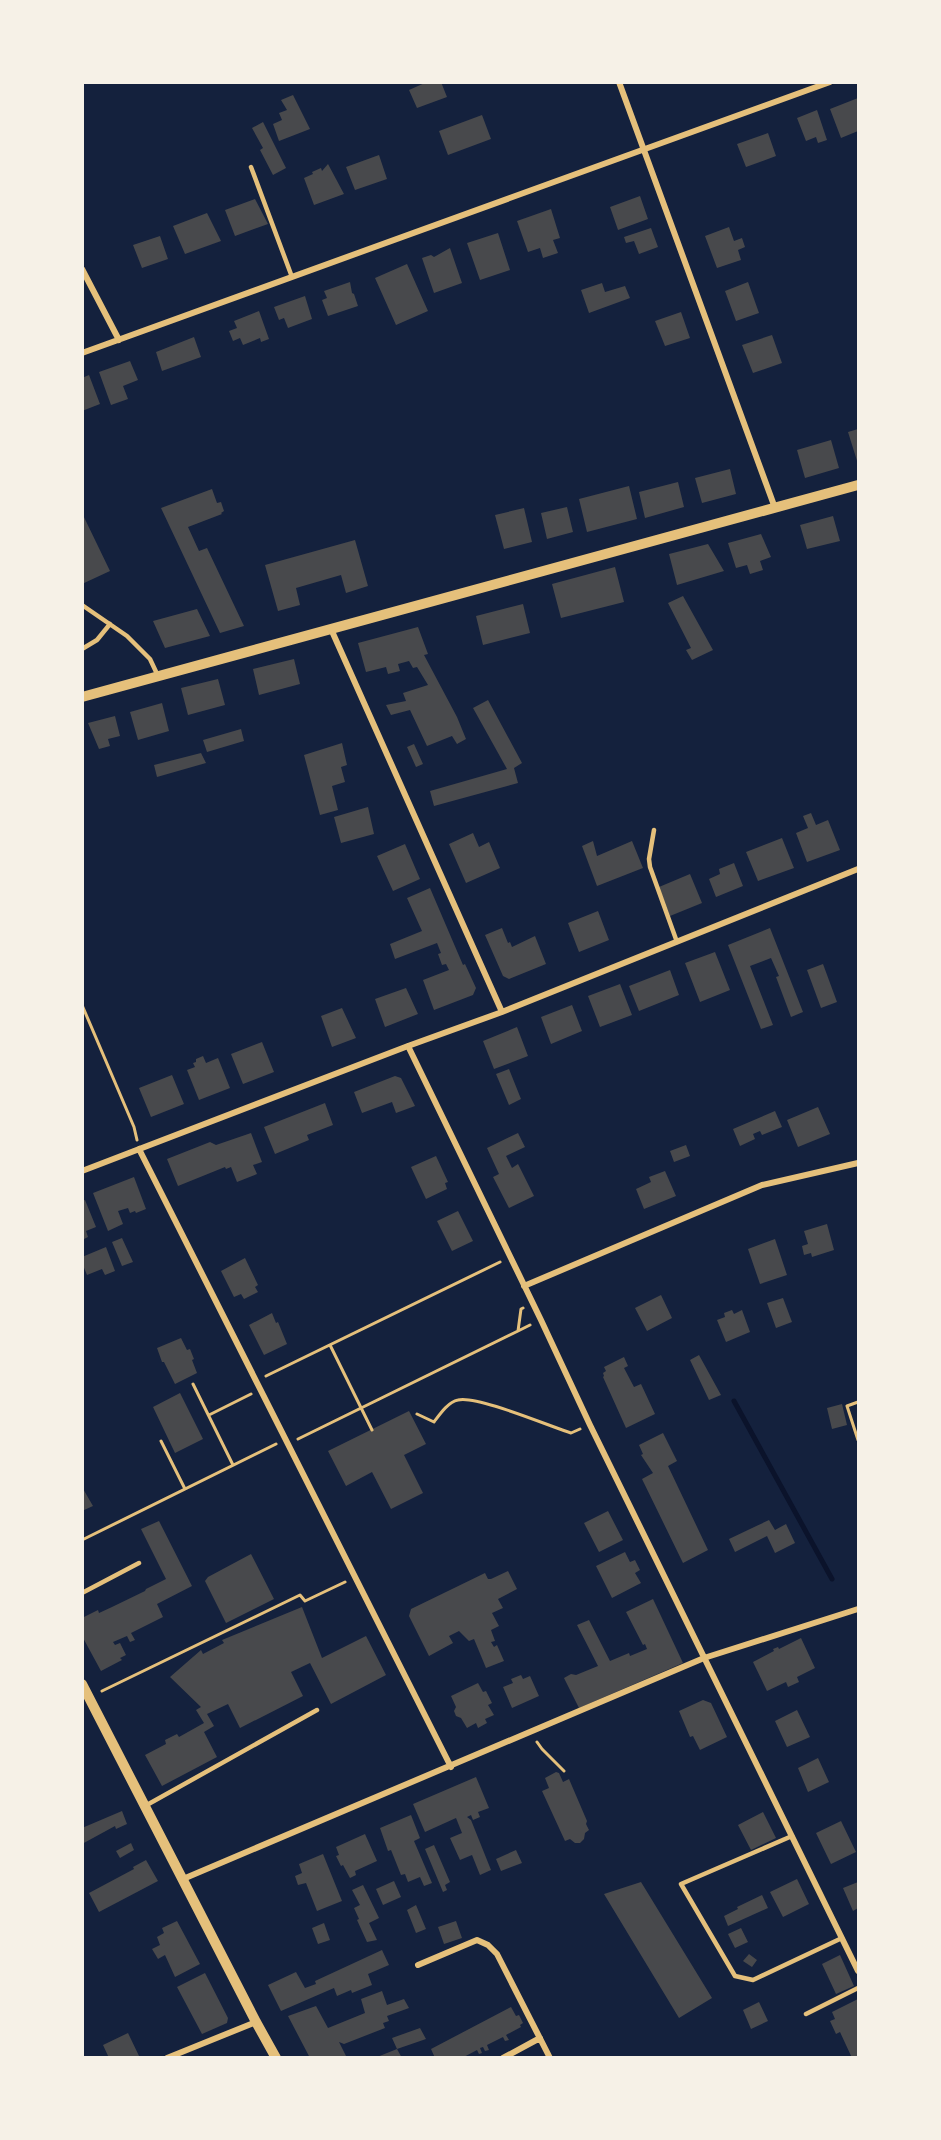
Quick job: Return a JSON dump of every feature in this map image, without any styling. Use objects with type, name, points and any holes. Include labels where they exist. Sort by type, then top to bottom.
[{"type":"street","points":[[620,82],[775,508]]},
{"type":"street","points":[[82,353],[830,82]]},
{"type":"street","points":[[82,270],[119,340]]},
{"type":"street","points":[[82,697],[858,485]]},
{"type":"street","points":[[331,628],[502,1012]]},
{"type":"street","points":[[82,1171],[502,1012],[858,869]]},
{"type":"street","points":[[408,1046],[590,1425],[858,1971]]},
{"type":"street","points":[[139,1149],[451,1767]]},
{"type":"street","points":[[524,1286],[762,1185],[858,1163]]},
{"type":"street","points":[[183,1879],[705,1658],[858,1609]]},
{"type":"street","points":[[82,1684],[276,2058]]},
{"type":"street","points":[[418,1965],[477,1940],[488,1945],[497,1954],[550,2058]]},
{"type":"street","points":[[167,2058],[256,2022]]},
{"type":"street","points":[[503,2058],[540,2038]]},
{"type":"lane","points":[[251,167],[292,278]]},
{"type":"lane","points":[[82,605],[127,636],[150,659],[158,676]]},
{"type":"lane","points":[[82,649],[97,640],[110,624]]},
{"type":"lane","points":[[654,830],[649,859],[650,867],[677,942]]},
{"type":"lane","points":[[82,1593],[139,1563]]},
{"type":"lane","points":[[145,1806],[317,1710]]},
{"type":"lane","points":[[792,1836],[681,1884],[735,1976],[753,1980],[842,1938]]},
{"type":"lane","points":[[806,2014],[858,1988]]},
{"type":"path","points":[[82,1005],[134,1127],[139,1149]]},
{"type":"path","points":[[256,1381],[510,1257]]},
{"type":"path","points":[[82,1540],[233,1465],[361,1408],[518,1331],[521,1309],[532,1303]]},
{"type":"path","points":[[330,1345],[372,1430]]},
{"type":"path","points":[[193,1384],[233,1465]]},
{"type":"path","points":[[209,1415],[260,1389]]},
{"type":"path","points":[[417,1414],[434,1422],[445,1408],[458,1400],[479,1401],[571,1433],[590,1425]]},
{"type":"path","points":[[858,1402],[847,1406],[858,1440]]},
{"type":"path","points":[[161,1441],[185,1489]]},
{"type":"path","points":[[89,1698],[300,1595],[304,1601],[355,1577]]},
{"type":"path","points":[[531,1733],[542,1749],[564,1771]]},
{"type":"building","points":[[427,82],[441,82],[447,97],[417,108],[409,90]]},
{"type":"building","points":[[293,95],[310,129],[279,141],[273,124],[282,120],[279,113],[287,110],[281,100]]},
{"type":"building","points":[[858,98],[858,131],[841,138],[830,109]]},
{"type":"building","points":[[817,110],[827,140],[818,143],[816,137],[806,141],[797,118]]},
{"type":"building","points":[[482,115],[491,139],[448,155],[439,131]]},
{"type":"building","points":[[263,122],[286,168],[273,175],[260,150],[263,148],[252,128]]},
{"type":"building","points":[[768,133],[776,156],[746,167],[737,144]]},
{"type":"building","points":[[379,155],[387,179],[355,190],[346,167]]},
{"type":"building","points":[[328,164],[344,194],[314,205],[304,178],[321,168],[322,171]]},
{"type":"building","points":[[640,196],[648,219],[618,230],[610,207]]},
{"type":"building","points":[[255,199],[268,224],[235,236],[225,210]]},
{"type":"building","points":[[551,209],[560,238],[553,240],[558,253],[543,258],[540,248],[528,252],[517,221]]},
{"type":"building","points":[[207,213],[221,241],[185,254],[173,226]]},
{"type":"building","points":[[729,227],[734,241],[742,238],[745,247],[738,250],[741,260],[717,268],[705,236]]},
{"type":"building","points":[[651,228],[658,247],[639,254],[634,241],[626,243],[624,237]]},
{"type":"building","points":[[498,233],[510,270],[480,280],[467,243]]},
{"type":"building","points":[[160,236],[168,259],[142,268],[133,245]]},
{"type":"building","points":[[450,248],[462,283],[434,293],[422,258],[431,255],[434,257]]},
{"type":"building","points":[[407,264],[428,311],[396,325],[375,278]]},
{"type":"building","points":[[350,282],[358,306],[328,316],[322,300],[327,298],[324,291]]},
{"type":"building","points":[[748,282],[759,313],[736,321],[725,291]]},
{"type":"building","points":[[602,283],[605,292],[625,286],[630,298],[589,313],[581,290]]},
{"type":"building","points":[[305,296],[312,319],[288,328],[284,318],[279,320],[274,307]]},
{"type":"building","points":[[259,311],[269,339],[261,342],[260,338],[243,345],[240,338],[233,341],[229,331],[237,328],[234,321]]},
{"type":"building","points":[[681,312],[690,338],[665,346],[655,321]]},
{"type":"building","points":[[772,335],[782,363],[753,373],[742,345]]},
{"type":"building","points":[[194,337],[201,357],[162,371],[156,352]]},
{"type":"building","points":[[130,361],[138,380],[123,386],[128,399],[111,405],[99,372]]},
{"type":"building","points":[[89,375],[100,404],[82,411],[82,378]]},
{"type":"building","points":[[858,429],[858,464],[848,432]]},
{"type":"building","points":[[831,440],[839,468],[805,478],[797,450]]},
{"type":"building","points":[[730,469],[736,494],[702,503],[695,478]]},
{"type":"building","points":[[678,482],[684,507],[645,518],[639,492]]},
{"type":"building","points":[[629,486],[637,519],[587,532],[579,499]]},
{"type":"building","points":[[212,489],[217,503],[221,502],[224,511],[222,514],[188,527],[199,551],[207,548],[244,626],[220,633],[161,508]]},
{"type":"building","points":[[567,507],[573,532],[547,539],[541,513]]},
{"type":"building","points":[[524,508],[532,542],[504,549],[495,515]]},
{"type":"building","points":[[82,513],[110,571],[82,584]]},
{"type":"building","points":[[833,516],[840,541],[807,549],[800,525]]},
{"type":"building","points":[[761,534],[771,557],[760,561],[763,570],[750,574],[747,565],[736,568],[728,543]]},
{"type":"building","points":[[355,540],[368,586],[346,593],[341,575],[296,588],[300,605],[278,611],[265,565]]},
{"type":"building","points":[[708,544],[724,571],[677,585],[669,554]]},
{"type":"building","points":[[615,567],[624,602],[561,618],[552,584]]},
{"type":"building","points":[[683,596],[713,650],[692,660],[686,650],[691,648],[668,603]]},
{"type":"building","points":[[523,604],[530,633],[483,645],[476,616]]},
{"type":"building","points":[[197,609],[210,636],[165,648],[153,621]]},
{"type":"building","points":[[418,627],[428,654],[424,655],[466,739],[457,744],[452,736],[427,746],[410,710],[391,715],[386,705],[406,701],[403,693],[428,685],[417,667],[413,668],[409,661],[398,664],[400,671],[388,674],[386,667],[366,672],[358,643]]},
{"type":"building","points":[[294,659],[300,684],[259,695],[253,669]]},
{"type":"building","points":[[218,679],[225,705],[188,715],[181,688]]},
{"type":"building","points":[[488,700],[522,763],[514,768],[518,783],[434,806],[430,791],[507,769],[473,708]]},
{"type":"building","points":[[162,703],[169,731],[138,740],[130,712]]},
{"type":"building","points":[[115,716],[120,736],[108,739],[110,746],[99,749],[88,723]]},
{"type":"building","points":[[241,729],[244,741],[207,752],[203,740]]},
{"type":"building","points":[[342,743],[347,765],[341,767],[345,782],[332,786],[338,810],[320,815],[304,755]]},
{"type":"building","points":[[414,744],[423,764],[416,767],[407,747]]},
{"type":"building","points":[[201,753],[206,763],[157,777],[154,765]]},
{"type":"building","points":[[368,807],[374,834],[341,843],[334,817]]},
{"type":"building","points":[[811,813],[816,825],[828,820],[840,850],[807,862],[796,833],[808,828],[803,816]]},
{"type":"building","points":[[473,833],[479,847],[489,842],[500,868],[466,883],[449,844]]},
{"type":"building","points":[[782,838],[794,868],[758,881],[746,852]]},
{"type":"building","points":[[593,841],[597,856],[632,841],[643,868],[597,886],[582,846]]},
{"type":"building","points":[[405,844],[420,879],[393,891],[377,856]]},
{"type":"building","points":[[734,863],[743,886],[716,897],[709,879],[720,874],[719,869]]},
{"type":"building","points":[[690,874],[702,903],[670,916],[659,887]]},
{"type":"building","points":[[430,888],[463,965],[465,964],[476,988],[473,995],[434,1010],[423,980],[449,970],[446,964],[442,965],[437,943],[395,959],[390,944],[422,931],[407,898]]},
{"type":"building","points":[[598,911],[609,940],[579,952],[568,923]]},
{"type":"building","points":[[502,928],[512,947],[535,936],[546,964],[509,979],[503,976],[485,935]]},
{"type":"building","points":[[770,928],[803,1012],[791,1017],[771,958],[750,966],[773,1025],[761,1029],[728,945]]},
{"type":"building","points":[[715,952],[730,990],[700,1002],[685,963]]},
{"type":"building","points":[[823,964],[837,1002],[821,1008],[807,970]]},
{"type":"building","points":[[670,970],[679,995],[639,1011],[629,986]]},
{"type":"building","points":[[620,984],[632,1015],[600,1027],[588,996]]},
{"type":"building","points":[[406,988],[418,1014],[385,1027],[375,999]]},
{"type":"building","points":[[572,1005],[582,1031],[551,1044],[541,1017]]},
{"type":"building","points":[[342,1008],[356,1038],[332,1047],[321,1016]]},
{"type":"building","points":[[517,1027],[528,1056],[494,1069],[483,1041]]},
{"type":"building","points":[[262,1042],[274,1072],[243,1084],[231,1054]]},
{"type":"building","points":[[203,1056],[206,1063],[218,1058],[230,1088],[199,1100],[187,1070],[195,1067],[193,1063]]},
{"type":"building","points":[[509,1069],[521,1099],[509,1105],[496,1074]]},
{"type":"building","points":[[172,1075],[184,1104],[151,1117],[139,1088]]},
{"type":"building","points":[[395,1076],[401,1078],[415,1106],[396,1113],[392,1102],[362,1113],[354,1092]]},
{"type":"building","points":[[325,1103],[333,1125],[307,1135],[309,1140],[275,1154],[264,1127]]},
{"type":"building","points":[[818,1107],[830,1134],[798,1147],[787,1120]]},
{"type":"building","points":[[775,1111],[782,1127],[762,1135],[760,1131],[753,1134],[755,1139],[740,1146],[733,1129]]},
{"type":"building","points":[[251,1133],[262,1162],[253,1165],[257,1174],[237,1182],[231,1167],[226,1169],[225,1167],[178,1186],[167,1159],[210,1142],[216,1145]]},
{"type":"building","points":[[518,1133],[525,1147],[506,1156],[512,1168],[518,1164],[534,1196],[509,1208],[493,1177],[499,1174],[487,1148]]},
{"type":"building","points":[[686,1145],[690,1156],[674,1162],[670,1151]]},
{"type":"building","points":[[436,1156],[448,1182],[445,1183],[447,1189],[426,1199],[411,1167]]},
{"type":"building","points":[[665,1171],[676,1196],[644,1209],[636,1189],[651,1182],[649,1177]]},
{"type":"building","points":[[134,1177],[146,1209],[136,1213],[135,1211],[130,1213],[128,1208],[118,1211],[123,1224],[108,1231],[93,1193]]},
{"type":"building","points":[[85,1200],[96,1227],[86,1231],[88,1237],[82,1240],[82,1201]]},
{"type":"building","points":[[458,1211],[473,1241],[452,1251],[437,1221]]},
{"type":"building","points":[[827,1224],[834,1250],[812,1257],[811,1253],[804,1255],[802,1246],[808,1244],[804,1231]]},
{"type":"building","points":[[122,1238],[133,1262],[122,1266],[112,1242]]},
{"type":"building","points":[[775,1239],[787,1275],[760,1284],[748,1249]]},
{"type":"building","points":[[106,1247],[115,1271],[105,1275],[102,1269],[87,1275],[82,1257]]},
{"type":"building","points":[[245,1258],[258,1285],[255,1287],[258,1292],[244,1299],[241,1294],[234,1297],[221,1271]]},
{"type":"building","points":[[661,1295],[672,1318],[647,1331],[635,1308]]},
{"type":"building","points":[[783,1298],[792,1322],[776,1328],[767,1303]]},
{"type":"building","points":[[732,1310],[734,1314],[742,1310],[750,1332],[726,1342],[717,1320],[725,1317],[724,1313]]},
{"type":"building","points":[[272,1313],[287,1344],[264,1355],[249,1325]]},
{"type":"building","points":[[181,1338],[187,1350],[190,1349],[197,1373],[175,1384],[157,1348]]},
{"type":"building","points":[[699,1355],[721,1395],[709,1400],[690,1360]]},
{"type":"building","points":[[624,1357],[628,1366],[624,1368],[634,1387],[641,1384],[655,1414],[626,1428],[603,1377],[606,1371],[604,1367]]},
{"type":"building","points":[[180,1393],[203,1439],[175,1453],[153,1407]]},
{"type":"building","points":[[842,1404],[847,1425],[832,1429],[827,1408]]},
{"type":"building","points":[[409,1411],[426,1444],[404,1455],[423,1493],[391,1509],[372,1472],[346,1486],[328,1451]]},
{"type":"building","points":[[663,1433],[677,1461],[668,1466],[708,1550],[683,1563],[642,1479],[653,1473],[641,1455],[643,1454],[639,1445]]},
{"type":"building","points":[[82,1487],[93,1506],[82,1511]]},
{"type":"building","points":[[608,1511],[623,1540],[599,1552],[584,1523]]},
{"type":"building","points":[[769,1520],[775,1530],[786,1524],[795,1543],[775,1553],[767,1536],[735,1552],[729,1539]]},
{"type":"building","points":[[159,1521],[192,1586],[157,1604],[163,1617],[131,1633],[135,1640],[130,1642],[127,1636],[113,1642],[115,1645],[120,1643],[126,1655],[120,1658],[122,1660],[101,1671],[82,1636],[82,1618],[98,1610],[99,1613],[112,1607],[166,1579],[141,1529]]},
{"type":"building","points":[[625,1552],[630,1562],[635,1560],[640,1570],[635,1573],[641,1583],[612,1598],[596,1566]]},
{"type":"building","points":[[251,1554],[274,1599],[226,1623],[205,1581],[208,1577]]},
{"type":"building","points":[[508,1571],[517,1589],[498,1599],[503,1608],[492,1613],[499,1626],[491,1630],[495,1641],[491,1642],[494,1647],[497,1645],[504,1661],[486,1668],[474,1639],[469,1641],[459,1631],[449,1636],[453,1643],[429,1656],[409,1616],[411,1609],[485,1573],[488,1579],[491,1579]]},
{"type":"building","points":[[653,1599],[683,1663],[579,1708],[564,1678],[598,1666],[577,1625],[589,1620],[610,1661],[629,1653],[630,1656],[647,1649],[626,1612]]},
{"type":"building","points":[[302,1607],[322,1658],[366,1636],[386,1675],[331,1704],[310,1663],[291,1672],[303,1696],[240,1728],[228,1704],[207,1714],[214,1726],[204,1732],[217,1757],[162,1786],[145,1755],[166,1744],[165,1740],[177,1734],[179,1737],[204,1723],[196,1710],[201,1707],[170,1677],[201,1650],[203,1654],[224,1643],[222,1640]]},
{"type":"building","points":[[801,1638],[815,1668],[797,1677],[799,1682],[788,1687],[786,1682],[767,1691],[753,1662],[774,1651],[773,1649],[778,1647],[779,1649]]},
{"type":"building","points":[[521,1675],[523,1679],[530,1676],[539,1696],[512,1708],[503,1687],[513,1683],[511,1679]]},
{"type":"building","points":[[478,1683],[483,1692],[486,1691],[492,1703],[488,1705],[494,1715],[485,1719],[487,1723],[478,1728],[476,1723],[467,1728],[461,1718],[456,1716],[454,1711],[456,1707],[451,1696]]},
{"type":"building","points":[[703,1700],[711,1703],[727,1737],[700,1750],[693,1736],[690,1737],[679,1711]]},
{"type":"building","points":[[797,1710],[810,1737],[787,1747],[775,1721]]},
{"type":"building","points":[[818,1758],[829,1782],[808,1792],[798,1768]]},
{"type":"building","points":[[556,1772],[559,1773],[563,1782],[569,1779],[587,1821],[589,1830],[580,1843],[575,1843],[570,1839],[565,1841],[542,1791],[549,1788],[545,1778]]},
{"type":"building","points":[[476,1777],[489,1808],[478,1812],[480,1817],[473,1820],[471,1815],[467,1817],[471,1820],[491,1870],[480,1875],[472,1855],[460,1860],[450,1838],[462,1833],[456,1818],[425,1832],[413,1804]]},
{"type":"building","points":[[122,1811],[127,1824],[116,1829],[115,1826],[82,1844],[82,1828]]},
{"type":"building","points":[[763,1812],[776,1838],[751,1850],[738,1825]]},
{"type":"building","points":[[411,1815],[420,1838],[414,1841],[432,1883],[424,1886],[420,1877],[408,1882],[405,1874],[401,1875],[391,1850],[388,1851],[380,1828]]},
{"type":"building","points":[[841,1821],[856,1852],[831,1864],[816,1833]]},
{"type":"building","points":[[365,1834],[377,1861],[355,1871],[356,1875],[350,1878],[336,1856],[339,1855],[336,1847]]},
{"type":"building","points":[[131,1843],[134,1850],[120,1858],[116,1851]]},
{"type":"building","points":[[434,1845],[450,1882],[445,1885],[447,1890],[443,1892],[425,1849]]},
{"type":"building","points":[[516,1850],[522,1863],[501,1871],[496,1859]]},
{"type":"building","points":[[323,1854],[342,1901],[317,1911],[306,1883],[298,1885],[295,1876],[302,1873],[299,1864]]},
{"type":"building","points":[[146,1860],[158,1881],[99,1912],[89,1893]]},
{"type":"building","points":[[797,1879],[809,1904],[783,1917],[770,1892]]},
{"type":"building","points":[[394,1881],[401,1897],[383,1905],[376,1889]]},
{"type":"building","points":[[641,1882],[712,1998],[679,2018],[604,1894]]},
{"type":"building","points":[[858,1882],[858,1908],[853,1911],[843,1888]]},
{"type":"building","points":[[363,1885],[379,1918],[369,1923],[377,1940],[367,1942],[354,1908],[360,1905],[352,1890]]},
{"type":"building","points":[[762,1895],[768,1908],[728,1926],[724,1916]]},
{"type":"building","points":[[416,1905],[426,1929],[416,1933],[407,1910]]},
{"type":"building","points":[[177,1921],[200,1964],[175,1977],[165,1955],[158,1959],[152,1949],[160,1945],[157,1937],[164,1933],[162,1928]]},
{"type":"building","points":[[456,1921],[462,1938],[444,1944],[438,1927]]},
{"type":"building","points":[[324,1923],[330,1940],[318,1944],[312,1928]]},
{"type":"building","points":[[741,1928],[748,1942],[735,1948],[728,1934]]},
{"type":"building","points":[[382,1950],[389,1965],[368,1974],[372,1985],[352,1993],[351,1990],[337,1996],[334,1988],[281,2011],[268,1985],[296,1972],[305,1988],[316,1984],[315,1981]]},
{"type":"building","points":[[749,1954],[757,1960],[752,1967],[743,1961]]},
{"type":"building","points":[[840,1955],[854,1986],[836,1994],[822,1964]]},
{"type":"building","points":[[205,1973],[228,2018],[227,2023],[202,2034],[177,1987]]},
{"type":"building","points":[[382,1991],[387,2005],[404,1999],[409,2008],[387,2016],[389,2021],[383,2023],[385,2028],[344,2044],[339,2042],[347,2058],[310,2058],[288,2016],[316,2006],[328,2028],[365,2013],[361,1999]]},
{"type":"building","points":[[858,1999],[858,2058],[852,2058],[840,2032],[836,2034],[830,2021],[835,2019],[832,2012]]},
{"type":"building","points":[[759,2002],[768,2021],[751,2029],[743,2010]]},
{"type":"building","points":[[511,2007],[523,2023],[521,2027],[506,2035],[509,2040],[505,2041],[503,2037],[487,2045],[489,2050],[485,2051],[483,2047],[480,2048],[482,2053],[479,2054],[477,2050],[462,2058],[435,2058],[431,2049]]},
{"type":"building","points":[[420,2028],[426,2039],[397,2049],[392,2038]]},
{"type":"building","points":[[128,2033],[140,2058],[109,2058],[103,2045]]},
{"type":"building","points":[[397,2049],[402,2058],[377,2058],[377,2057]]},
{"type":"waterway","points":[[734,1401],[832,1579]]}]
